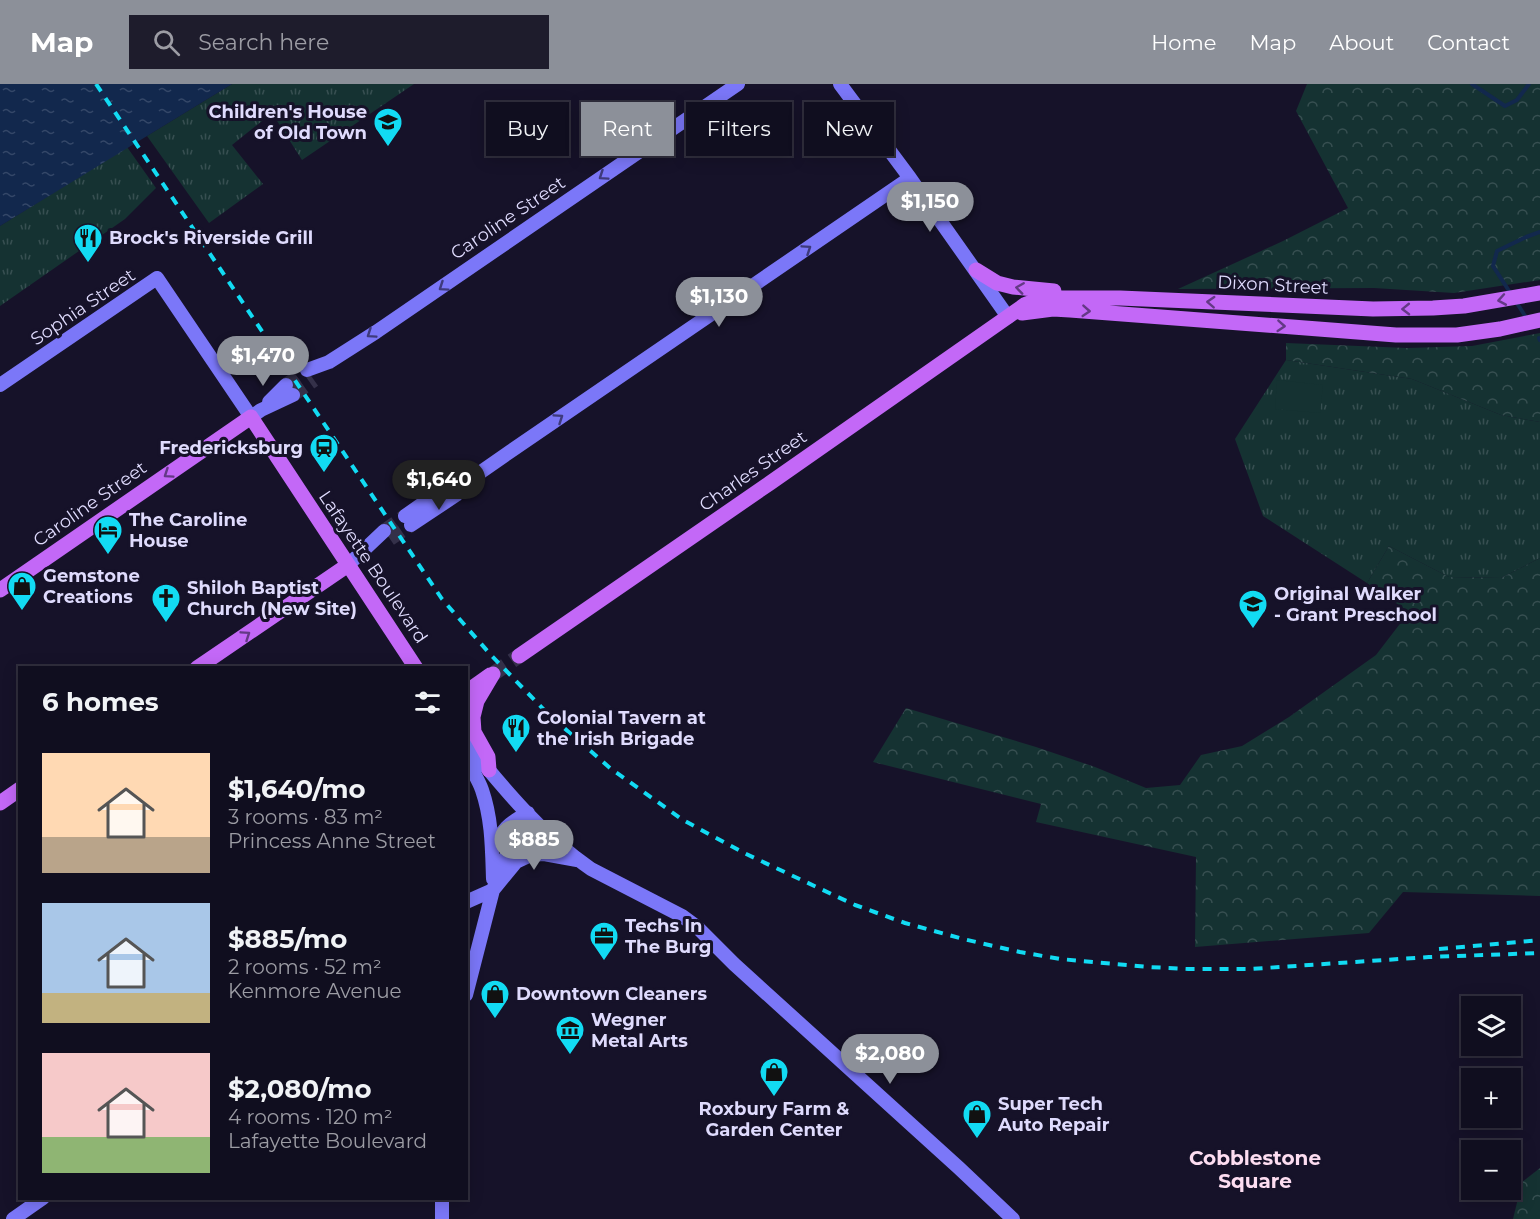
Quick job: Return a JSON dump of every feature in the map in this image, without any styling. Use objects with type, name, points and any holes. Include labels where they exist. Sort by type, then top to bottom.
[{"type":"main road","points":[[976,270],[997,283],[1013,287],[1120,298]]},
{"type":"main road","name":"Dixon Street","points":[[1008,316],[1026,304],[1044,298],[1120,298],[1373,309],[1464,306],[1540,293]]},
{"type":"main road","points":[[1008,316],[1053,309],[1396,335],[1457,335],[1540,320]]},
{"type":"main road","name":"Charles Street","points":[[519,656],[1008,316]]},
{"type":"main road","name":"Lafayette Boulevard","points":[[256,413],[353,561],[415,666]]},
{"type":"main road","name":"Caroline Street","points":[[0,590],[256,413]]},
{"type":"main road","points":[[200,666],[353,561]]},
{"type":"main road","points":[[468,680],[493,674]]},
{"type":"main road","points":[[468,691],[493,674]]},
{"type":"main road","points":[[489,770],[488,757],[474,732],[473,717],[477,701],[493,674]]},
{"type":"main road","points":[[0,803],[18,790]]},
{"type":"street","name":"Caroline Street","points":[[311,375],[738,84]]},
{"type":"street","points":[[840,84],[1008,316]]},
{"type":"street","points":[[408,521],[449,485],[465,483],[910,178]]},
{"type":"street","name":"Sophia Street","points":[[0,385],[157,278]]},
{"type":"street","name":"Lafayette Boulevard","points":[[157,278],[256,413]]},
{"type":"street","name":"Caroline Street","points":[[256,413],[289,390]]},
{"type":"street","points":[[353,561],[387,535]]},
{"type":"street","points":[[468,744],[514,800],[577,860],[682,916],[697,927],[734,964],[960,1168],[1013,1219]]},
{"type":"street","points":[[468,759],[481,786],[488,811],[493,890]]},
{"type":"street","points":[[492,851],[503,830],[513,820],[528,813]]},
{"type":"street","points":[[468,987],[493,890],[503,861],[523,830],[528,813]]},
{"type":"street","points":[[468,901],[493,890],[516,862],[531,855],[544,854],[577,860]]},
{"type":"street","points":[[13,1219],[40,1200]]},
{"type":"street","points":[[442,1200],[442,1219]]},
{"type":"green space","points":[[232,84],[414,84],[302,160],[272,113],[232,145],[263,184],[209,223],[147,136]]},
{"type":"green space","points":[[1307,84],[1540,84],[1540,280],[1454,293],[1374,288],[1178,289],[1283,241],[1348,208],[1296,111]]},
{"type":"green space","points":[[127,147],[156,188],[125,219],[0,306],[0,226]]},
{"type":"green space","points":[[1540,333],[1540,422],[1501,415],[1412,379],[1286,360],[1286,343],[1407,348],[1472,346]]},
{"type":"green space","points":[[1286,360],[1412,379],[1501,415],[1540,422],[1540,558],[1501,578],[1449,577],[1389,546],[1367,583],[1263,516],[1235,439]]},
{"type":"green space","points":[[1277,380],[1323,385],[1320,413],[1275,409]]},
{"type":"green space","points":[[1389,546],[1449,577],[1501,578],[1540,558],[1540,896],[1403,892],[1369,933],[1195,947],[1196,857],[1036,822],[1041,804],[873,762],[906,708],[1036,747],[1095,767],[1146,788],[1180,785],[1201,755],[1242,746],[1289,717],[1376,655],[1409,612],[1367,583]]},
{"type":"green space","points":[[1540,1168],[1540,1219],[1513,1219],[1518,1200],[1521,1200],[1522,1182]]},
{"type":"water","points":[[0,84],[232,84],[0,226]]},
{"type":"waterway","points":[[1472,84],[1505,106],[1517,100],[1529,84]]},
{"type":"waterway","points":[[1511,294],[1493,266],[1497,251],[1540,232]]},
{"type":"waterway","points":[[1515,300],[1527,319]]},
{"type":"tunnel","points":[[286,385],[307,370]]},
{"type":"tunnel","points":[[293,395],[314,380]]},
{"type":"tunnel","points":[[384,531],[405,516]]},
{"type":"tunnel","points":[[390,539],[411,525]]},
{"type":"tunnel","points":[[493,674],[519,656]]},
{"type":"railway","points":[[96,84],[442,599],[490,654],[547,713],[610,768],[683,820],[744,853],[855,905],[905,923],[963,939],[1060,959],[1149,967],[1250,969],[1429,957],[1540,953]]},
{"type":"railway","points":[[1439,949],[1540,940]]},
{"type":"place","name":"Children's House of Old Town","points":[[388,148]]},
{"type":"place","name":"Brock's Riverside Grill","points":[[88,264]]},
{"type":"place","name":"Fredericksburg","points":[[324,474]]},
{"type":"place","name":"The Caroline House","points":[[108,556]]},
{"type":"place","name":"Gemstone Creations","points":[[22,612]]},
{"type":"place","name":"Shiloh Baptist Church (New Site)","points":[[166,624]]},
{"type":"place","name":"Original Walker - Grant Preschool","points":[[1253,630]]},
{"type":"place","name":"Colonial Tavern at the Irish Brigade","points":[[516,754]]},
{"type":"place","name":"Techs In The Burg","points":[[604,962]]},
{"type":"place","name":"Downtown Cleaners","points":[[495,1020]]},
{"type":"place","name":"Wegner Metal Arts","points":[[570,1056]]},
{"type":"place","name":"Roxbury Farm & Garden Center","points":[[774,1098]]},
{"type":"place","name":"Super Tech Auto Repair","points":[[977,1140]]},
{"type":"district","name":"Cobblestone Square","points":[[1255,1170]]}]
